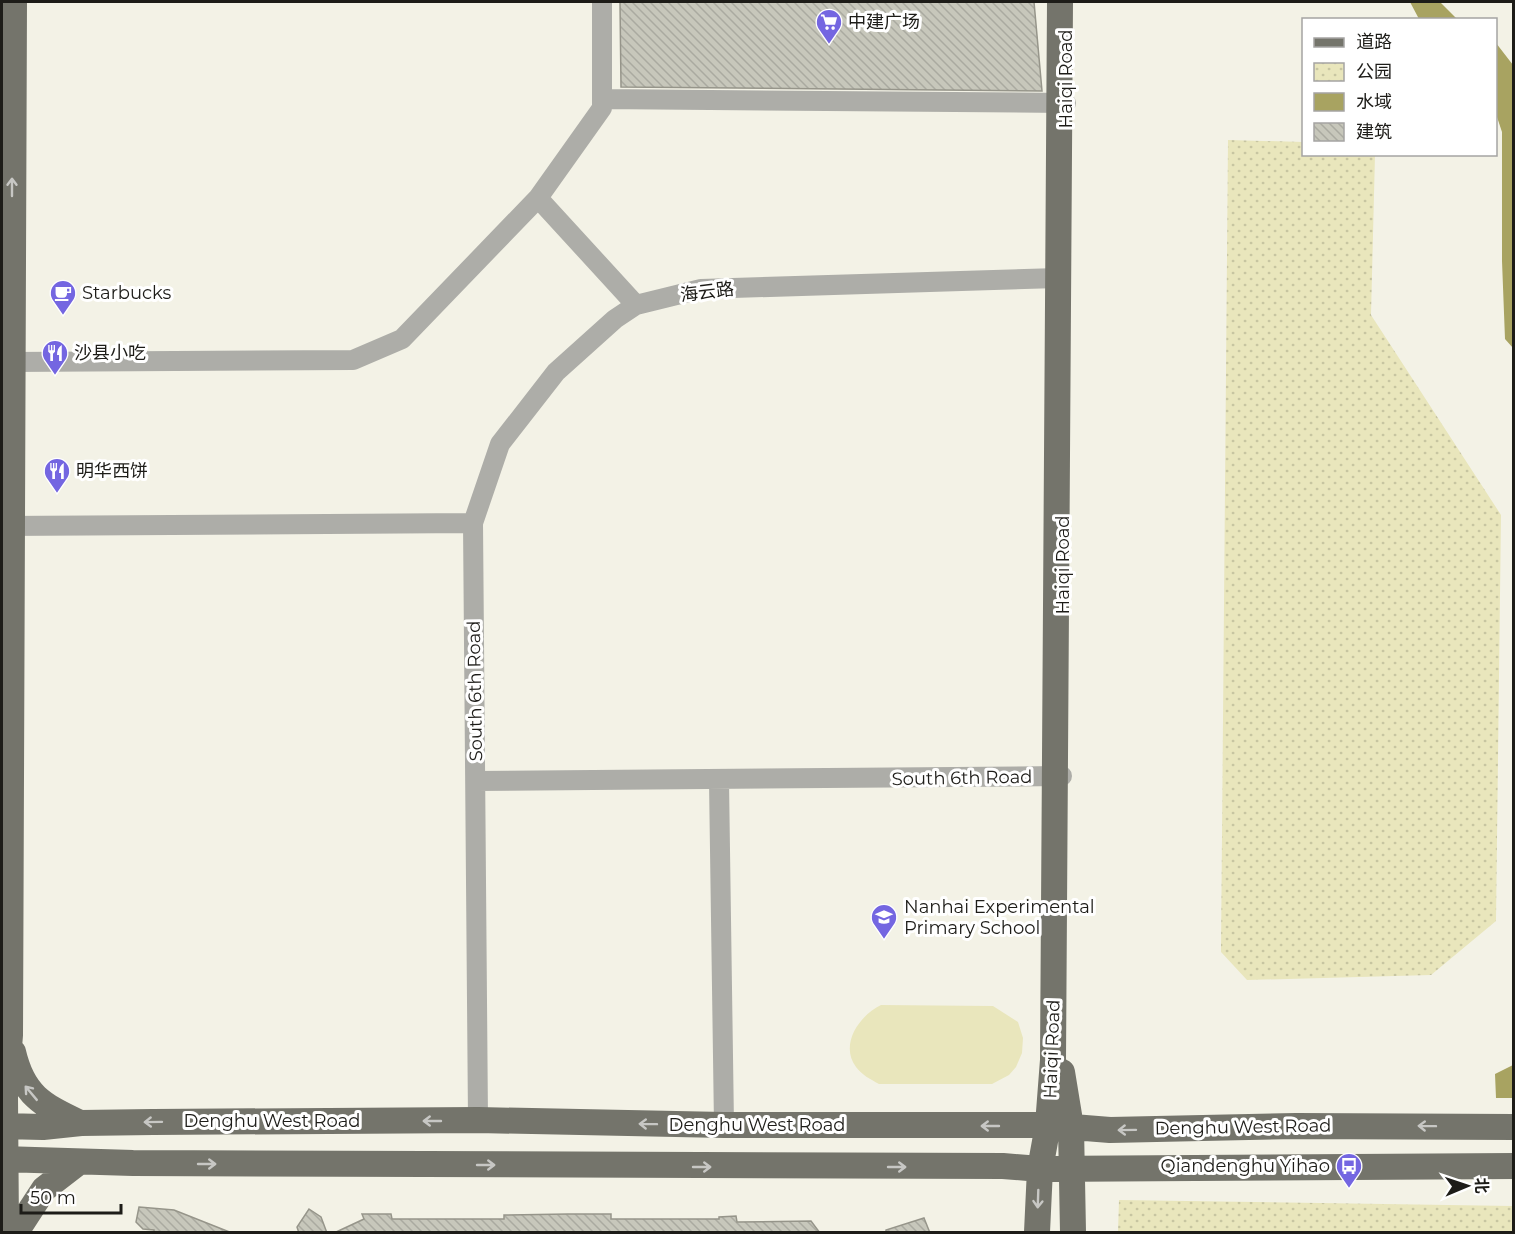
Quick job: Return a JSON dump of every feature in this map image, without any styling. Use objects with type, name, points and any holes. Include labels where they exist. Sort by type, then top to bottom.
[{"type":"main road","points":[[6,1233],[3,1126],[10,1035],[6,526],[11,362],[14,2]]},
{"type":"main road","name":"Haiqi Road","points":[[1060,2],[1062,103],[1059,776],[1053,1060],[1060,1126]]},
{"type":"main road","name":"Haiqi Road","points":[[1059,776],[1058,278],[1066,2]]},
{"type":"main road","points":[[10,1035],[17,1071],[24,1085],[37,1101],[81,1123]]},
{"type":"main road","name":"Denghu West Road","points":[[3,1126],[43,1127],[81,1123],[478,1120],[724,1125],[1060,1126],[1110,1130],[1296,1126],[1514,1127]]},
{"type":"main road","points":[[1060,1126],[1072,1168],[1073,1233]]},
{"type":"main road","points":[[1037,1233],[1040,1169],[1060,1126]]},
{"type":"main road","points":[[3,1159],[79,1162],[1003,1166],[1040,1169],[1514,1166]]},
{"type":"main road","points":[[16,1233],[44,1189],[79,1162]]},
{"type":"street","points":[[11,362],[354,360],[402,339],[538,198],[602,108],[602,2]]},
{"type":"street","points":[[602,99],[1062,103]]},
{"type":"street","points":[[538,198],[636,305]]},
{"type":"street","name":"海云路","points":[[473,523],[500,444],[556,372],[615,319],[636,305],[701,289],[1058,278]]},
{"type":"street","points":[[6,526],[473,523]]},
{"type":"street","name":"South 6th Road","points":[[473,523],[476,781],[719,781],[1059,776]]},
{"type":"street","points":[[476,781],[478,1120]]},
{"type":"street","points":[[719,781],[724,1125]]},
{"type":"green space","points":[[1228,140],[1302,142],[1302,156],[1375,156],[1371,315],[1501,515],[1496,921],[1431,975],[1247,980],[1221,952]]},
{"type":"green space","points":[[881,1005],[993,1006],[1018,1022],[1023,1038],[1022,1053],[1016,1067],[1009,1075],[992,1084],[879,1084],[858,1070],[851,1058],[850,1049],[854,1031],[859,1023]]},
{"type":"green space","points":[[1119,1200],[1513,1206],[1513,1232],[1118,1232]]},
{"type":"water","points":[[1410,2],[1440,2],[1456,18],[1418,18]]},
{"type":"water","points":[[1497,44],[1513,65],[1513,348],[1505,339],[1502,261],[1502,132],[1497,117]]},
{"type":"water","points":[[1513,1065],[1513,1098],[1496,1098],[1495,1074]]},
{"type":"building","name":"中建广场","points":[[620,2],[1034,2],[1042,91],[621,87]]},
{"type":"building","points":[[139,1207],[174,1210],[232,1233],[154,1233],[154,1230],[143,1229],[136,1222]]},
{"type":"building","points":[[309,1209],[321,1217],[327,1233],[299,1233],[297,1227]]},
{"type":"building","points":[[362,1214],[391,1214],[392,1219],[504,1219],[504,1215],[568,1214],[611,1214],[611,1219],[719,1219],[719,1217],[736,1216],[737,1222],[811,1221],[820,1233],[334,1233],[364,1219]]},
{"type":"building","points":[[924,1218],[930,1233],[886,1233],[886,1230]]},
{"type":"place","name":"中建广场","points":[[829,45]]},
{"type":"place","name":"Starbucks","points":[[63,316]]},
{"type":"place","name":"沙县小吃","points":[[55,376]]},
{"type":"place","name":"明华西饼","points":[[57,494]]},
{"type":"place","name":"Nanhai Experimental Primary School","points":[[884,940]]},
{"type":"place","name":"Qiandenghu Yihao","points":[[1349,1189]]}]
